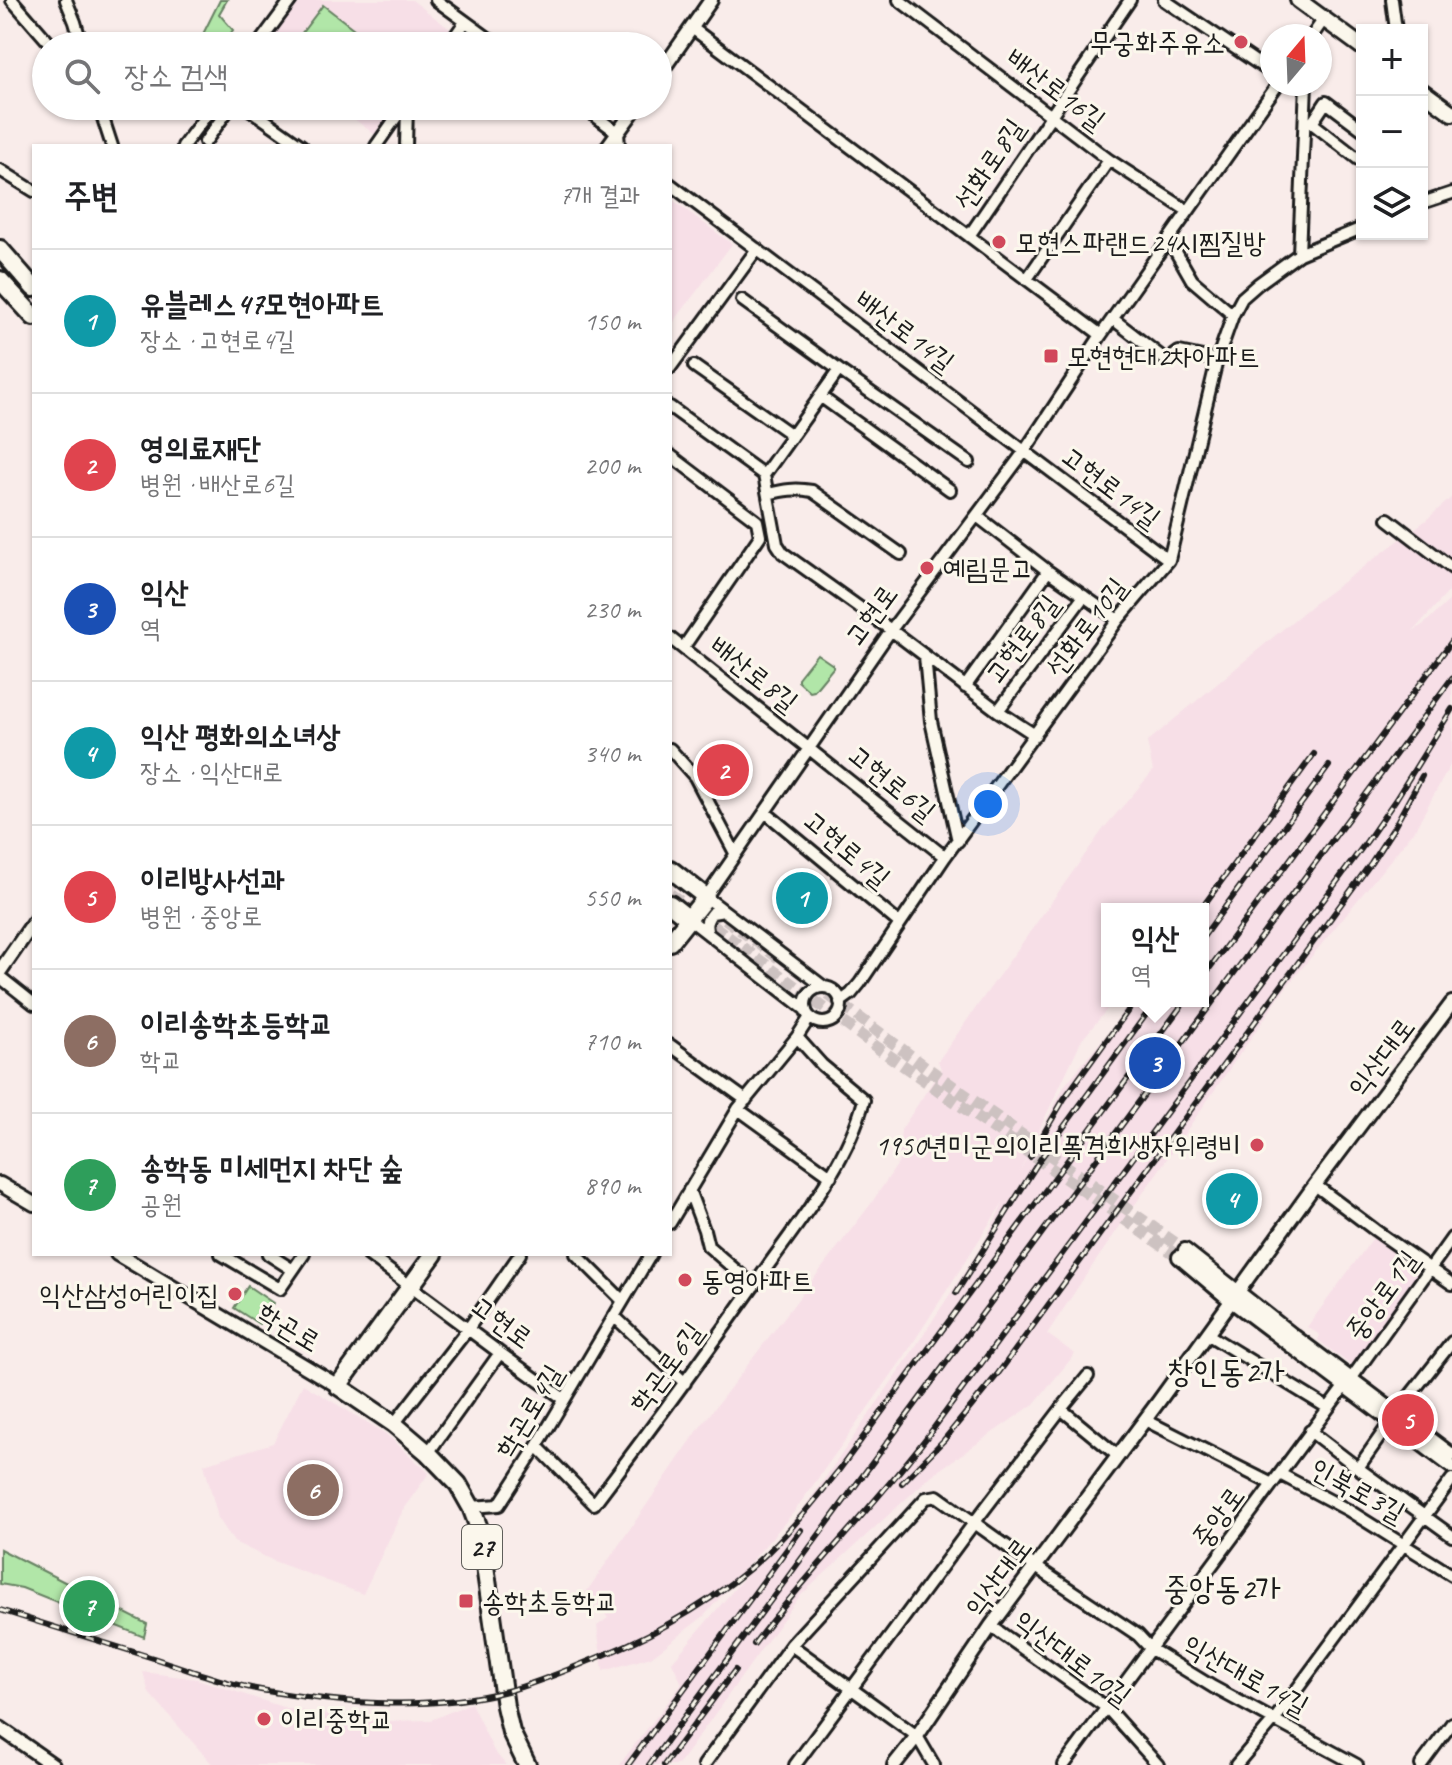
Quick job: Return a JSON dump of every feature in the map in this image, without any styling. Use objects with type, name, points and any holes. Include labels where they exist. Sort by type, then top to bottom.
[{"type":"main road","points":[[1298,0],[1356,43]]},
{"type":"main road","points":[[1428,95],[1452,113]]},
{"type":"main road","points":[[0,249],[32,286]]},
{"type":"main road","points":[[0,280],[32,315]]},
{"type":"main road","points":[[672,871],[706,897]]},
{"type":"main road","name":"고현로","points":[[672,940],[706,897]]},
{"type":"main road","points":[[672,906],[689,919]]},
{"type":"main road","points":[[338,1386],[433,1256]]},
{"type":"main road","name":"학곤로","points":[[338,1386],[394,1424],[428,1453],[458,1484],[471,1507],[480,1531],[505,1706],[511,1732],[527,1765]]},
{"type":"street","points":[[12,0],[40,32]]},
{"type":"street","points":[[66,0],[78,32]]},
{"type":"street","points":[[267,32],[291,0]]},
{"type":"street","points":[[436,0],[479,32]]},
{"type":"street","points":[[672,56],[711,0]]},
{"type":"street","name":"배산로16길","points":[[899,0],[1109,160],[1188,211]]},
{"type":"street","name":"선화로8길","points":[[969,236],[1130,0]]},
{"type":"street","points":[[1164,0],[1260,65]]},
{"type":"street","points":[[1392,0],[1395,24]]},
{"type":"street","points":[[1320,24],[1324,19]]},
{"type":"street","points":[[458,32],[465,22]]},
{"type":"street","points":[[692,28],[1101,335]]},
{"type":"street","name":"고현로","points":[[706,897],[891,630],[1024,452],[1101,335],[1269,96]]},
{"type":"street","points":[[1299,254],[1306,96]]},
{"type":"street","points":[[1356,124],[1326,102],[1312,123],[1356,157]]},
{"type":"street","points":[[104,120],[111,144]]},
{"type":"street","points":[[184,144],[202,120]]},
{"type":"street","points":[[195,130],[208,144],[223,120]]},
{"type":"street","points":[[265,120],[299,144]]},
{"type":"street","points":[[377,144],[395,120]]},
{"type":"street","points":[[405,120],[406,144]]},
{"type":"street","points":[[597,120],[618,139],[629,120]]},
{"type":"street","points":[[1027,279],[1109,160]]},
{"type":"street","points":[[0,170],[32,190]]},
{"type":"street","name":"배산로14길","points":[[672,185],[1024,452]]},
{"type":"street","points":[[1428,201],[1452,193]]},
{"type":"street","name":"선화로10길","points":[[840,1002],[860,983],[945,857],[1118,620],[1169,560],[1217,360],[1242,298],[1299,254],[1356,230]]},
{"type":"street","points":[[1169,240],[1192,280],[1233,315]]},
{"type":"street","points":[[672,365],[757,249]]},
{"type":"street","points":[[742,300],[969,462]]},
{"type":"street","points":[[1113,319],[1167,361],[1179,352],[1217,360]]},
{"type":"street","points":[[694,366],[792,435]]},
{"type":"street","points":[[672,408],[764,475],[839,370]]},
{"type":"street","points":[[820,396],[950,490]]},
{"type":"street","name":"고현로14길","points":[[1024,452],[1169,560]]},
{"type":"street","points":[[672,457],[757,521],[760,536],[683,648]]},
{"type":"street","name":"고현로8길","points":[[764,475],[777,544],[783,553],[1035,735]]},
{"type":"street","points":[[768,494],[798,488],[812,491],[901,554]]},
{"type":"street","points":[[977,516],[1118,620]]},
{"type":"street","points":[[1388,519],[1452,568]]},
{"type":"street","name":"고현로8길","points":[[965,687],[1048,571]]},
{"type":"street","name":"고현로8길","points":[[998,711],[1084,596]]},
{"type":"street","name":"배산로8길","points":[[672,640],[809,748]]},
{"type":"street","points":[[925,656],[931,721],[958,841]]},
{"type":"street","name":"고현로6길","points":[[809,748],[945,857]]},
{"type":"street","points":[[672,751],[695,777],[735,853]]},
{"type":"street","name":"고현로4길","points":[[765,812],[899,923]]},
{"type":"street","points":[[689,919],[818,1022],[829,1021],[838,1014],[840,1002],[835,992],[824,987],[706,897]]},
{"type":"street","points":[[708,934],[707,919],[712,913],[724,911]]},
{"type":"street","points":[[0,971],[32,925]]},
{"type":"street","points":[[0,977],[32,1002]]},
{"type":"street","points":[[672,1220],[742,1105],[797,1037],[808,1014],[806,999],[809,994],[824,987]]},
{"type":"street","name":"익산대로","points":[[894,1765],[991,1626],[1452,1003]]},
{"type":"street","name":"학곤로6길","points":[[537,1446],[594,1504],[685,1383],[831,1176],[851,1139],[864,1100],[822,1065],[797,1037]]},
{"type":"street","points":[[672,1047],[831,1176]]},
{"type":"street","points":[[0,1184],[32,1203]]},
{"type":"street","points":[[1315,1185],[1452,1284]]},
{"type":"street","points":[[689,1190],[708,1246],[754,1286]]},
{"type":"street","name":"중앙로1길","points":[[1348,1383],[1452,1238]]},
{"type":"street","points":[[1182,1254],[1348,1383],[1452,1455]]},
{"type":"street","name":"학곤로","points":[[120,1256],[338,1386]]},
{"type":"street","points":[[224,1256],[280,1289],[303,1256]]},
{"type":"street","points":[[271,1256],[293,1270]]},
{"type":"street","name":"고현로","points":[[370,1256],[564,1399]]},
{"type":"street","points":[[394,1424],[468,1329],[519,1256]]},
{"type":"street","points":[[578,1256],[623,1301]]},
{"type":"street","name":"학곤로4길","points":[[471,1507],[499,1505],[650,1256]]},
{"type":"street","points":[[615,1317],[685,1383]]},
{"type":"street","points":[[1207,1334],[1328,1408]]},
{"type":"street","points":[[1358,1468],[1452,1342]]},
{"type":"street","points":[[428,1453],[500,1353]]},
{"type":"street","points":[[795,1765],[974,1523],[1088,1376]]},
{"type":"street","name":"중앙로","points":[[1064,1765],[1348,1383]]},
{"type":"street","points":[[1061,1409],[1118,1456]]},
{"type":"street","points":[[1394,1416],[1452,1467]]},
{"type":"street","points":[[1145,1420],[1272,1484]]},
{"type":"street","points":[[1310,1431],[1452,1536]]},
{"type":"street","name":"인북로3길","points":[[1280,1474],[1348,1510],[1452,1575]]},
{"type":"street","points":[[1236,1765],[1275,1719],[1452,1479]]},
{"type":"street","name":"익산대로14길","points":[[704,1765],[791,1645],[926,1498],[937,1496],[1138,1635],[1151,1649],[1213,1687],[1357,1765]]},
{"type":"street","name":"익산대로10길","points":[[991,1626],[1107,1708],[1158,1765]]},
{"type":"street","points":[[791,1645],[917,1736],[934,1765]]},
{"type":"street","points":[[1421,1765],[1452,1723]]},
{"type":"street","points":[[0,1728],[53,1765]]},
{"type":"shaded area","points":[[300,0],[412,0],[454,32],[276,32]]},
{"type":"shaded area","points":[[356,120],[391,120],[378,137]]},
{"type":"shaded area","points":[[672,199],[732,244],[672,324]]},
{"type":"shaded area","points":[[1452,497],[1452,588],[1413,631],[1452,598],[1452,762],[1414,831],[1285,989],[1086,1275],[1047,1334],[1075,1354],[1034,1404],[932,1475],[799,1597],[678,1765],[619,1765],[682,1684],[672,1662],[807,1504],[983,1244],[1004,1201],[904,1357],[794,1512],[704,1616],[651,1657],[603,1671],[597,1626],[608,1618],[587,1591],[701,1426],[870,1205],[899,1162],[901,1130],[941,1069],[938,1061],[1104,828],[1153,771],[1147,742],[1312,605],[1425,521]],"holes":[[[1101,903],[1209,903],[1209,1007],[1125,1007],[1065,1085],[1020,1171],[1081,1041],[1109,1007],[1101,1007]]]},
{"type":"shaded area","points":[[1373,1238],[1419,1273],[1353,1367],[1318,1340],[1320,1335],[1307,1327]]},
{"type":"shaded area","points":[[303,1384],[386,1434],[429,1473],[404,1508],[363,1594],[276,1562],[234,1542],[218,1518],[204,1464],[273,1443]]},
{"type":"shaded area","name":"이리중학교","points":[[143,1672],[197,1679],[286,1708],[346,1718],[431,1720],[471,1703],[494,1751],[506,1765],[213,1765],[149,1693]]},
{"type":"green space","points":[[220,0],[227,0],[219,14],[232,32],[204,32]]},
{"type":"green space","points":[[323,5],[358,32],[303,32]]},
{"type":"green space","points":[[817,654],[833,668],[810,692],[798,678]]},
{"type":"green space","points":[[248,1286],[273,1303],[259,1324],[234,1308]]},
{"type":"green space","points":[[0,1549],[147,1624],[144,1637],[22,1588],[0,1584]]},
{"type":"tunnel","points":[[672,895],[878,1048],[1179,1257]]},
{"type":"tunnel","points":[[711,908],[783,961]]},
{"type":"tunnel","points":[[814,984],[927,1068],[1185,1250]]},
{"type":"railway","points":[[1209,969],[1452,641]]},
{"type":"railway","points":[[1209,1007],[1452,678]]},
{"type":"railway","points":[[754,1644],[933,1429],[1367,841],[1452,709]]},
{"type":"railway","points":[[1205,903],[1314,754]]},
{"type":"railway","points":[[1209,929],[1329,766]]},
{"type":"railway","points":[[902,1483],[944,1440],[997,1375],[1371,863],[1422,776]]},
{"type":"railway","points":[[1030,1157],[1064,1099],[1131,1007]]},
{"type":"railway","points":[[956,1293],[1041,1158],[1152,1007]]},
{"type":"railway","points":[[0,1610],[247,1687],[353,1702],[446,1701],[507,1691],[648,1635],[731,1584],[767,1553],[804,1513],[839,1470],[1181,1007]]},
{"type":"railway","points":[[649,1765],[1209,1007]]},
{"type":"railway","points":[[628,1765],[801,1530]]},
{"type":"railway","points":[[664,1765],[735,1670]]},
{"type":"place","name":"무궁화주유소","points":[[1241,42]]},
{"type":"place","name":"모현스파랜드24시찜질방","points":[[999,242]]},
{"type":"place","name":"모현현대2차아파트","points":[[1051,356]]},
{"type":"place","name":"예림문고","points":[[927,568]]},
{"type":"place","name":"영의료재단","points":[[723,770]]},
{"type":"place","name":"유블레스47모현아파트","points":[[802,898]]},
{"type":"place","name":"익산","points":[[1155,1063]]},
{"type":"place","name":"1950년미군의이리폭격희생자위령비","points":[[1257,1145]]},
{"type":"place","name":"익산 평화의소녀상","points":[[1232,1199]]},
{"type":"place","name":"동영아파트","points":[[685,1280]]},
{"type":"place","name":"익산삼성어린이집","points":[[235,1294]]},
{"type":"place","name":"이리방사선과","points":[[1408,1420]]},
{"type":"place","name":"이리송학초등학교","points":[[313,1490]]},
{"type":"place","name":"송학초등학교","points":[[466,1601]]},
{"type":"place","name":"송학동 미세먼지 차단 숲","points":[[89,1606]]},
{"type":"place","name":"이리중학교","points":[[264,1719]]},
{"type":"district","name":"창인동2가","points":[[1226,1371]]},
{"type":"district","name":"중앙동2가","points":[[1222,1588]]}]
